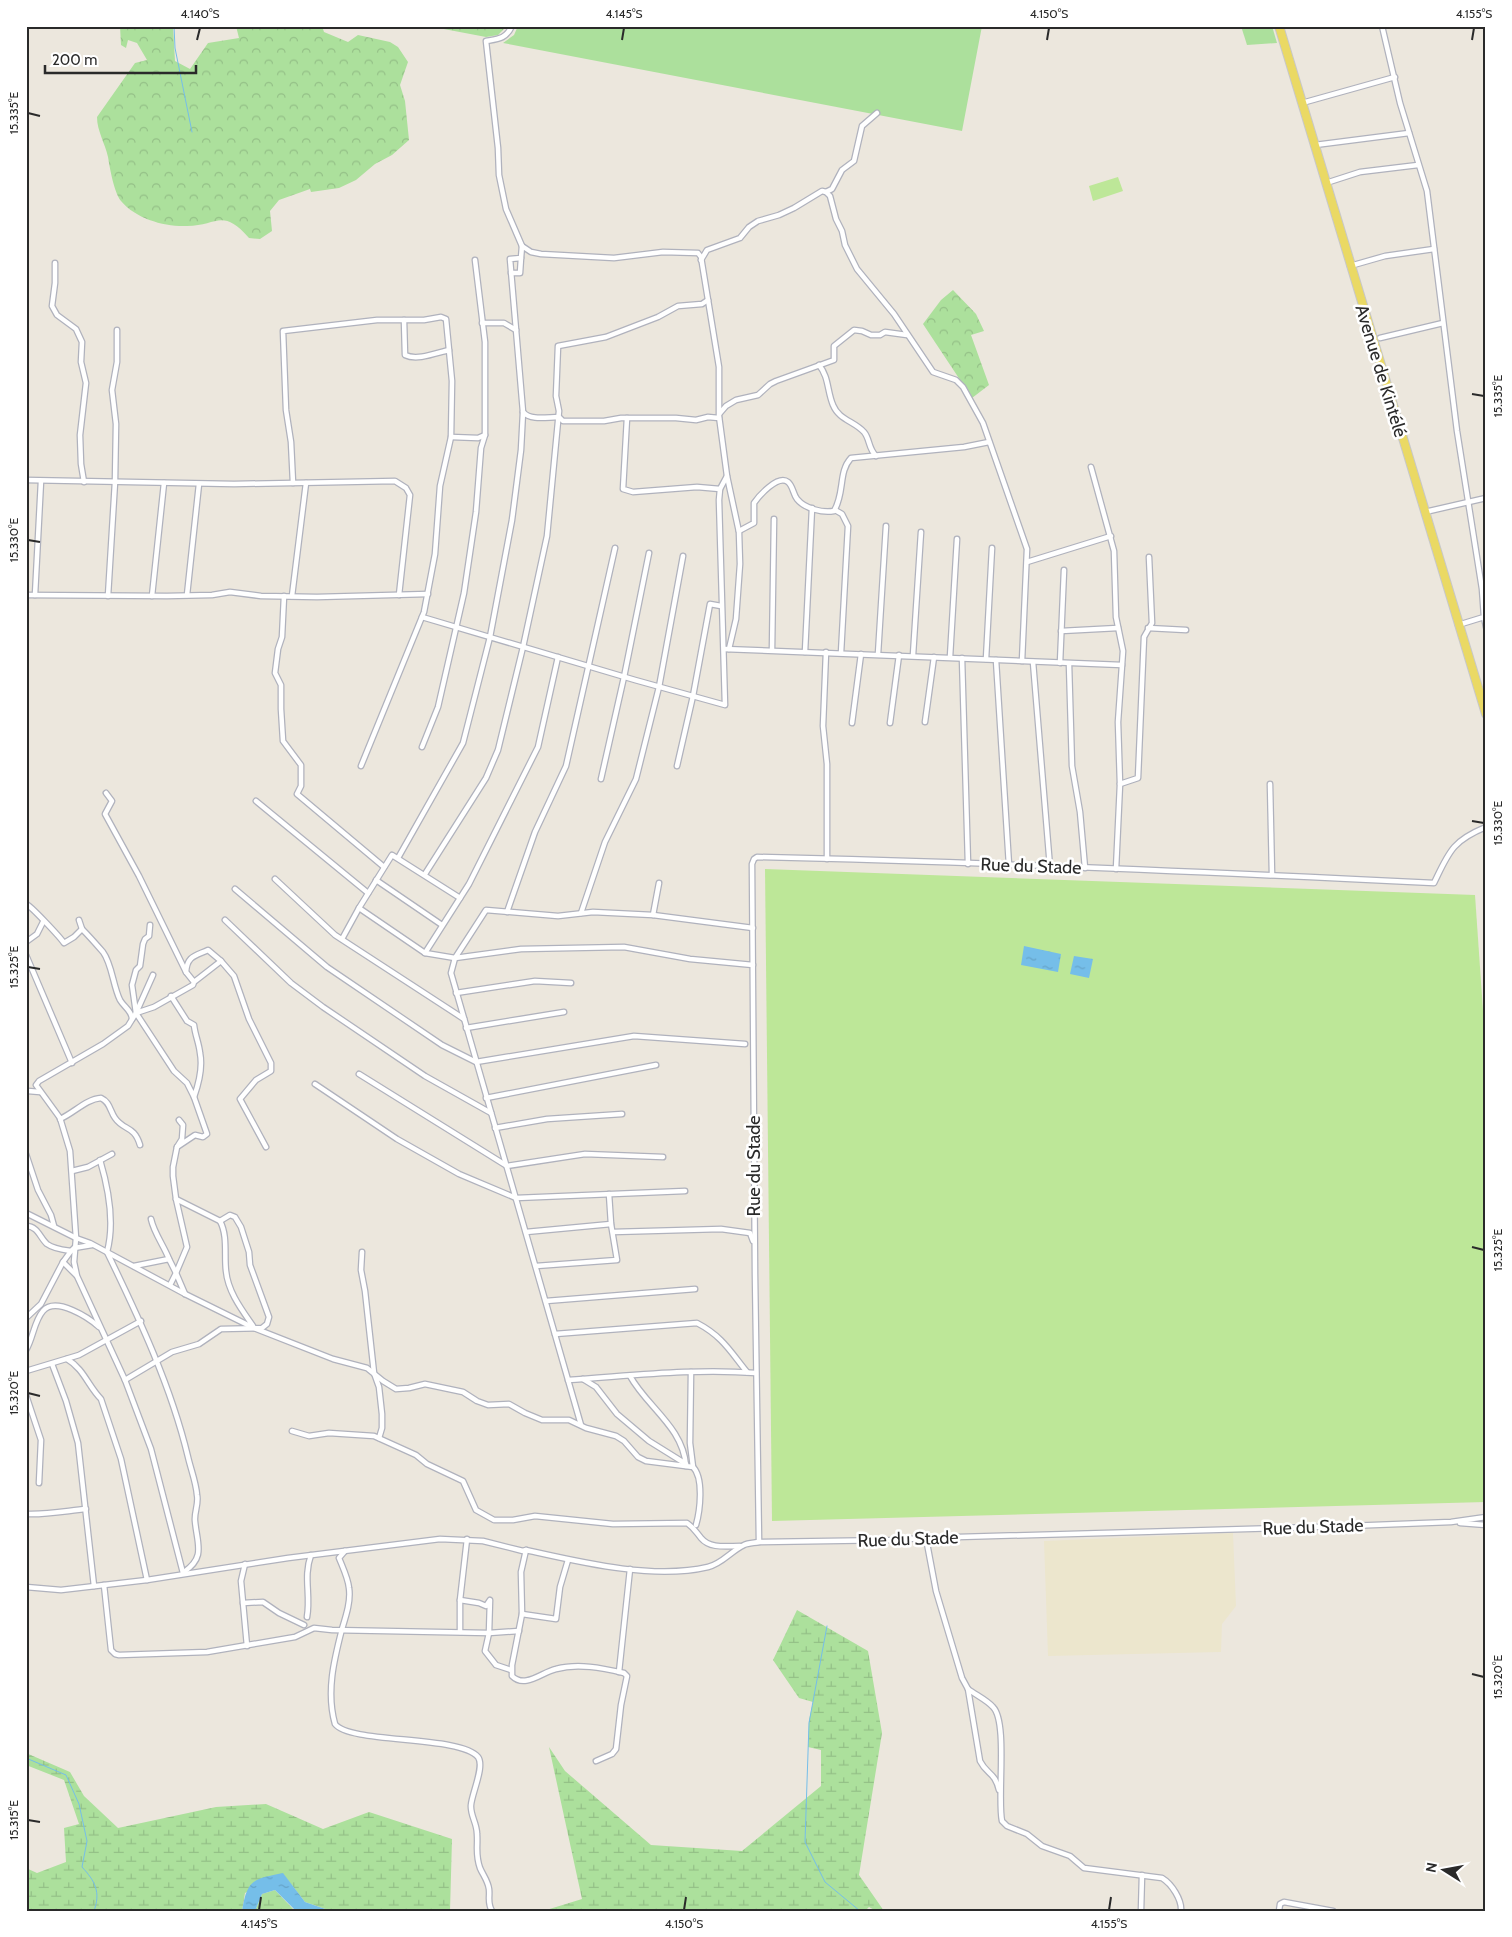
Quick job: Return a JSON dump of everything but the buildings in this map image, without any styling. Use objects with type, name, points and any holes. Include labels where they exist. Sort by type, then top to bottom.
[{"type":"main road","name":"Avenue de Kintélé","points":[[1279,26],[1458,625],[1482,692],[1486,714]]},
{"type":"street","points":[[511,273],[520,273],[522,246],[506,209],[502,190],[486,42],[498,40],[507,35],[512,26]]},
{"type":"street","points":[[1382,26],[1400,103],[1427,191],[1443,323],[1486,627]]},
{"type":"street","points":[[1302,103],[1395,77]]},
{"type":"street","points":[[701,260],[707,250],[740,238],[749,227],[758,221],[779,215],[816,194],[832,189],[842,170],[854,161],[862,126],[876,113]]},
{"type":"street","points":[[1315,145],[1409,132]]},
{"type":"street","points":[[1326,183],[1360,172],[1418,165]]},
{"type":"street","points":[[826,192],[830,196],[836,219],[857,269],[894,314],[933,372],[956,380],[963,387],[983,423],[1027,549],[1022,661]]},
{"type":"street","points":[[522,246],[531,252],[541,254],[614,258],[681,252],[698,253],[701,260],[719,367],[719,416],[727,476],[739,531],[740,580],[736,619],[726,649]]},
{"type":"street","points":[[1350,266],[1385,256],[1434,249]]},
{"type":"street","points":[[398,858],[463,743],[490,638],[512,520],[521,450],[523,412],[510,260],[521,258]]},
{"type":"street","points":[[422,747],[438,707],[464,593],[474,530],[481,448],[485,436],[485,342],[475,260]]},
{"type":"street","points":[[55,264],[52,306],[57,315],[76,329],[82,342],[81,362],[86,383],[80,435],[84,482]]},
{"type":"street","points":[[425,874],[486,778],[498,750],[547,536],[559,417],[556,396],[558,346],[606,337],[658,317],[678,306],[702,304],[708,300]]},
{"type":"street","points":[[293,482],[291,442],[286,410],[283,331],[365,320],[424,320],[440,317],[446,319],[452,381],[451,437],[440,486],[435,554],[428,594],[422,617],[361,766]]},
{"type":"street","points":[[404,320],[405,355],[409,357],[429,355],[448,350]]},
{"type":"street","points":[[482,323],[504,323],[516,330]]},
{"type":"street","points":[[1380,338],[1443,323]]},
{"type":"street","points":[[108,596],[115,482],[116,424],[112,390],[118,357],[117,330]]},
{"type":"street","points":[[558,424],[563,421],[599,421],[627,418],[696,420],[719,416],[726,406],[736,400],[758,395],[770,384],[834,360],[834,346],[854,330],[872,335],[880,335],[885,332],[907,335]]},
{"type":"street","points":[[819,365],[826,375],[833,405],[838,414],[864,432],[868,444],[876,456]]},
{"type":"street","points":[[523,412],[532,418],[559,417],[563,421]]},
{"type":"street","points":[[627,418],[623,490],[633,492],[697,488],[720,489]]},
{"type":"street","points":[[451,437],[478,438],[485,436]]},
{"type":"street","points":[[835,510],[840,499],[842,477],[846,464],[851,458],[964,447],[989,442]]},
{"type":"street","points":[[858,457],[865,451],[868,444]]},
{"type":"street","points":[[1090,466],[1112,536],[1118,628],[1123,651],[1118,722],[1120,784],[1116,870]]},
{"type":"street","points":[[422,617],[725,705],[726,649],[721,606],[720,489],[727,476]]},
{"type":"street","points":[[26,480],[199,484],[395,481],[406,488],[410,495],[400,595]]},
{"type":"street","points":[[739,531],[754,523],[754,503],[770,486],[778,481],[785,480],[789,483],[797,499],[812,508],[828,512],[835,510],[842,514],[848,526],[841,653]]},
{"type":"street","points":[[36,595],[41,481]]},
{"type":"street","points":[[292,596],[306,482]]},
{"type":"street","points":[[152,596],[164,483]]},
{"type":"street","points":[[187,595],[199,484]]},
{"type":"street","points":[[1425,512],[1486,498]]},
{"type":"street","points":[[805,652],[812,508]]},
{"type":"street","points":[[772,650],[774,519]]},
{"type":"street","points":[[878,654],[886,526]]},
{"type":"street","points":[[913,656],[921,532]]},
{"type":"street","points":[[1027,562],[1112,536]]},
{"type":"street","points":[[950,658],[957,539]]},
{"type":"street","points":[[507,912],[536,832],[566,766],[614,548]]},
{"type":"street","points":[[986,659],[992,548]]},
{"type":"street","points":[[601,779],[649,553]]},
{"type":"street","points":[[581,913],[605,842],[636,779],[659,687],[683,556]]},
{"type":"street","points":[[1120,784],[1138,778],[1144,637],[1152,618],[1149,557]]},
{"type":"street","points":[[1060,663],[1064,570]]},
{"type":"street","points":[[26,595],[152,596],[212,595],[230,592],[261,596],[374,597],[428,594]]},
{"type":"street","points":[[284,596],[282,637],[278,649],[275,673],[281,685],[283,741],[300,765],[301,786],[297,794],[384,867]]},
{"type":"street","points":[[677,766],[693,696],[710,604],[721,606]]},
{"type":"street","points":[[1458,625],[1485,617]]},
{"type":"street","points":[[1061,631],[1118,628]]},
{"type":"street","points":[[1148,628],[1186,630]]},
{"type":"street","points":[[726,649],[1122,665]]},
{"type":"street","points":[[826,652],[823,726],[828,764],[827,858]]},
{"type":"street","points":[[852,723],[862,654]]},
{"type":"street","points":[[890,723],[899,655]]},
{"type":"street","points":[[925,722],[934,657]]},
{"type":"street","points":[[425,953],[469,884],[538,747],[558,658]]},
{"type":"street","points":[[962,658],[968,864]]},
{"type":"street","points":[[996,660],[1008,865]]},
{"type":"street","points":[[1033,662],[1050,867]]},
{"type":"street","points":[[1069,664],[1072,766],[1080,812],[1085,868]]},
{"type":"street","points":[[1270,784],[1272,875]]},
{"type":"street","points":[[106,793],[112,801],[105,814],[139,876],[186,972],[194,982]]},
{"type":"street","points":[[256,800],[368,893]]},
{"type":"street","name":"Rue du Stade","points":[[1486,827],[1468,834],[1457,842],[1434,883],[827,858],[757,857],[752,864],[754,1244],[759,1542],[893,1540],[1452,1522],[1486,1517]]},
{"type":"street","points":[[342,939],[392,855],[425,874],[460,898]]},
{"type":"street","points":[[275,879],[342,939],[464,1019]]},
{"type":"street","points":[[376,880],[442,925]]},
{"type":"street","points":[[653,915],[659,883]]},
{"type":"street","points":[[235,889],[327,967],[442,1045],[476,1062],[634,1036],[744,1044]]},
{"type":"street","points":[[26,904],[34,909],[64,943],[82,929]]},
{"type":"street","points":[[359,908],[425,953],[454,958],[521,950],[614,947],[636,948],[690,959],[753,965]]},
{"type":"street","points":[[580,1425],[536,1266],[456,993],[451,973],[454,958],[486,910],[558,916],[581,913],[653,915],[752,928]]},
{"type":"street","points":[[80,920],[82,929],[92,937],[97,947],[104,952],[120,1001],[132,1014],[132,1021]]},
{"type":"street","points":[[225,920],[291,983],[323,1008],[425,1076],[491,1113]]},
{"type":"street","points":[[26,942],[37,934],[44,922]]},
{"type":"street","points":[[150,925],[149,936],[143,944],[140,966],[136,970],[132,985],[136,1012],[174,1071],[187,1083],[207,1134],[203,1137],[196,1135],[177,1147]]},
{"type":"street","points":[[186,972],[188,961],[208,950],[234,976],[249,1019],[271,1063],[271,1071],[256,1080],[240,1098],[266,1147]]},
{"type":"street","points":[[26,955],[72,1062]]},
{"type":"street","points":[[136,1012],[154,1007],[172,996],[183,992],[221,961]]},
{"type":"street","points":[[27,1091],[39,1081],[120,1033],[132,1021],[153,975]]},
{"type":"street","points":[[456,993],[535,981],[571,983]]},
{"type":"street","points":[[172,996],[187,1021],[194,1025],[200,1052],[201,1068],[194,1098]]},
{"type":"street","points":[[466,1028],[564,1012]]},
{"type":"street","points":[[486,1098],[656,1065]]},
{"type":"street","points":[[359,1074],[507,1166],[585,1154],[663,1157]]},
{"type":"street","points":[[315,1084],[398,1140],[459,1174],[516,1198],[685,1191]]},
{"type":"street","points":[[36,1085],[60,1119],[70,1151],[76,1238],[73,1250],[77,1276],[125,1380],[155,1462],[183,1573]]},
{"type":"street","points":[[27,1091],[40,1092]]},
{"type":"street","points":[[60,1119],[71,1115],[87,1103],[101,1098],[107,1102],[117,1121],[135,1133],[140,1145]]},
{"type":"street","points":[[495,1128],[546,1119],[622,1114]]},
{"type":"street","points":[[170,1285],[187,1247],[176,1199],[173,1167],[177,1147],[182,1139],[183,1125],[179,1120]]},
{"type":"street","points":[[26,1154],[38,1190],[51,1215],[54,1226]]},
{"type":"street","points":[[72,1171],[88,1167],[112,1154]]},
{"type":"street","points":[[100,1160],[106,1184],[110,1214],[110,1242],[107,1252],[141,1321],[157,1362],[181,1429],[198,1494],[195,1519],[198,1556],[194,1566],[183,1573]]},
{"type":"street","points":[[536,1266],[617,1260],[611,1224],[609,1194]]},
{"type":"street","points":[[176,1199],[220,1221],[224,1236],[227,1278],[236,1302],[254,1328]]},
{"type":"street","points":[[26,1213],[76,1238],[93,1244],[185,1294],[254,1328],[333,1359],[367,1368],[396,1389],[425,1384],[463,1392],[477,1401],[488,1405],[503,1404],[515,1406],[542,1420],[569,1420],[616,1436],[638,1457],[646,1461],[689,1466]]},
{"type":"street","points":[[125,1380],[175,1351],[199,1344],[221,1329],[262,1328],[268,1324],[268,1317],[250,1265],[240,1226],[235,1217],[230,1215],[220,1221]]},
{"type":"street","points":[[151,1219],[153,1228],[162,1242],[185,1294]]},
{"type":"street","points":[[526,1232],[611,1224]]},
{"type":"street","points":[[26,1226],[30,1226],[40,1233],[47,1244],[60,1250],[73,1250],[93,1244]]},
{"type":"street","points":[[613,1232],[721,1229],[750,1233],[754,1244]]},
{"type":"street","points":[[26,1318],[41,1304],[63,1262],[73,1250]]},
{"type":"street","points":[[362,1252],[361,1270],[374,1373],[379,1386],[382,1414],[382,1428],[378,1438]]},
{"type":"street","points":[[134,1266],[170,1259]]},
{"type":"street","points":[[63,1262],[77,1276]]},
{"type":"street","points":[[546,1301],[695,1289]]},
{"type":"street","points":[[26,1350],[43,1310],[52,1307],[74,1310],[89,1318],[103,1331]]},
{"type":"street","points":[[26,1371],[67,1359],[141,1321]]},
{"type":"street","points":[[555,1334],[697,1323],[720,1337],[746,1372]]},
{"type":"street","points":[[67,1359],[79,1369],[93,1392],[101,1399],[121,1459],[147,1580]]},
{"type":"street","points":[[52,1364],[76,1434],[94,1586]]},
{"type":"street","points":[[568,1380],[691,1372],[756,1373]]},
{"type":"street","points":[[689,1466],[691,1372]]},
{"type":"street","points":[[630,1376],[637,1389],[670,1425],[689,1466]]},
{"type":"street","points":[[583,1379],[596,1387],[617,1414],[649,1441],[689,1466],[697,1474],[700,1503],[696,1525]]},
{"type":"street","points":[[26,1395],[41,1440],[39,1483]]},
{"type":"street","points":[[292,1431],[309,1436],[329,1433],[378,1438],[416,1455],[427,1464],[463,1481],[476,1510],[494,1520],[513,1520],[535,1516],[613,1524],[687,1523],[710,1546],[742,1546],[759,1542]]},
{"type":"street","points":[[26,1514],[45,1514],[86,1509]]},
{"type":"street","name":"Rue du Stade","points":[[1452,1522],[1486,1525]]},
{"type":"street","points":[[926,1538],[936,1591],[962,1678],[968,1689],[980,1761],[983,1767],[995,1776],[1000,1794]]},
{"type":"street","points":[[26,1588],[61,1590],[147,1580],[245,1564],[432,1539],[466,1539],[568,1560],[630,1569],[671,1571],[710,1567],[742,1546]]},
{"type":"street","points":[[460,1632],[460,1600],[466,1539]]},
{"type":"street","points":[[526,1550],[521,1572],[522,1614],[511,1670],[514,1678],[525,1681],[554,1669],[581,1666],[624,1673],[627,1676],[621,1705],[616,1749],[612,1754],[596,1761]]},
{"type":"street","points":[[346,1551],[339,1558],[349,1591],[347,1612],[332,1668],[333,1717],[338,1728],[357,1733],[450,1746],[476,1755],[480,1759],[471,1814],[478,1836],[476,1855],[489,1888],[488,1904],[492,1911]]},
{"type":"street","points":[[307,1617],[306,1574],[311,1555]]},
{"type":"street","points":[[522,1614],[556,1619],[560,1587],[568,1560]]},
{"type":"street","points":[[245,1564],[241,1579],[246,1646]]},
{"type":"street","points":[[618,1672],[630,1569]]},
{"type":"street","points":[[104,1585],[111,1650],[115,1654],[147,1655],[208,1652],[295,1637],[314,1628],[489,1633],[518,1631]]},
{"type":"street","points":[[460,1600],[486,1606],[490,1600],[489,1633],[484,1650],[500,1667],[511,1670]]},
{"type":"street","points":[[243,1603],[263,1602],[279,1613],[304,1625]]},
{"type":"street","points":[[968,1689],[994,1708],[998,1715],[1002,1760],[1000,1794],[1002,1821],[1007,1826],[1028,1834],[1042,1846],[1070,1856],[1084,1868],[1155,1876],[1166,1881],[1182,1904],[1181,1911]]},
{"type":"street","points":[[1141,1911],[1142,1875]]},
{"type":"street","points":[[1279,1911],[1280,1904],[1284,1902],[1333,1911]]},
{"type":"shaded area","points":[[1233,1533],[1236,1606],[1222,1624],[1221,1652],[1048,1656],[1044,1541]]},
{"type":"green space","points":[[120,26],[173,26],[175,61],[190,69],[208,43],[239,38],[236,26],[322,26],[324,32],[348,42],[358,35],[390,42],[398,47],[408,62],[400,85],[405,101],[409,140],[392,155],[375,164],[356,180],[339,188],[311,192],[310,189],[279,200],[270,211],[272,231],[260,239],[249,238],[232,223],[219,220],[187,226],[151,221],[135,213],[121,201],[114,186],[107,152],[97,122],[97,117],[135,63],[147,60],[137,43],[128,40],[126,48],[121,45]]},
{"type":"green space","points":[[428,26],[507,26],[498,35],[486,37]]},
{"type":"green space","points":[[518,26],[982,26],[962,131],[503,43],[514,35]]},
{"type":"green space","points":[[1241,26],[1272,26],[1277,43],[1247,45]]},
{"type":"green space","points":[[1118,177],[1123,191],[1093,201],[1089,186]]},
{"type":"green space","points":[[953,290],[976,314],[984,331],[971,335],[989,385],[972,398],[923,324],[941,300]]},
{"type":"green space","points":[[765,869],[1475,895],[1486,1054],[1486,1502],[772,1521]]},
{"type":"green space","points":[[797,1610],[868,1651],[882,1733],[859,1875],[884,1911],[876,1911],[869,1907],[865,1911],[543,1911],[582,1899],[549,1747],[565,1771],[651,1845],[742,1851],[821,1786],[821,1750],[808,1747],[809,1720],[813,1702],[799,1698],[773,1660]]},
{"type":"green space","points":[[26,1753],[70,1772],[84,1796],[118,1828],[216,1807],[266,1804],[323,1829],[369,1812],[452,1839],[450,1911],[331,1911],[305,1902],[283,1874],[245,1893],[242,1911],[216,1911],[213,1909],[209,1911],[26,1911],[26,1868],[37,1873],[66,1862],[64,1828],[79,1824],[64,1780],[26,1765]]},
{"type":"green space","points":[[275,1890],[296,1911],[255,1911],[262,1894]]},
{"type":"water","points":[[1024,946],[1061,954],[1058,972],[1021,965]]},
{"type":"water","points":[[1074,956],[1093,959],[1089,978],[1070,974]]},
{"type":"water","points":[[283,1873],[305,1902],[331,1911],[296,1911],[275,1890],[262,1894],[255,1911],[242,1911],[246,1892],[254,1882],[265,1877]]},
{"type":"waterway","points":[[174,26],[175,48],[192,132]]},
{"type":"waterway","points":[[827,1626],[809,1723],[805,1842],[825,1882],[860,1911]]},
{"type":"waterway","points":[[26,1758],[66,1775],[79,1804],[87,1841],[82,1867],[96,1887],[97,1898],[94,1911]]}]
